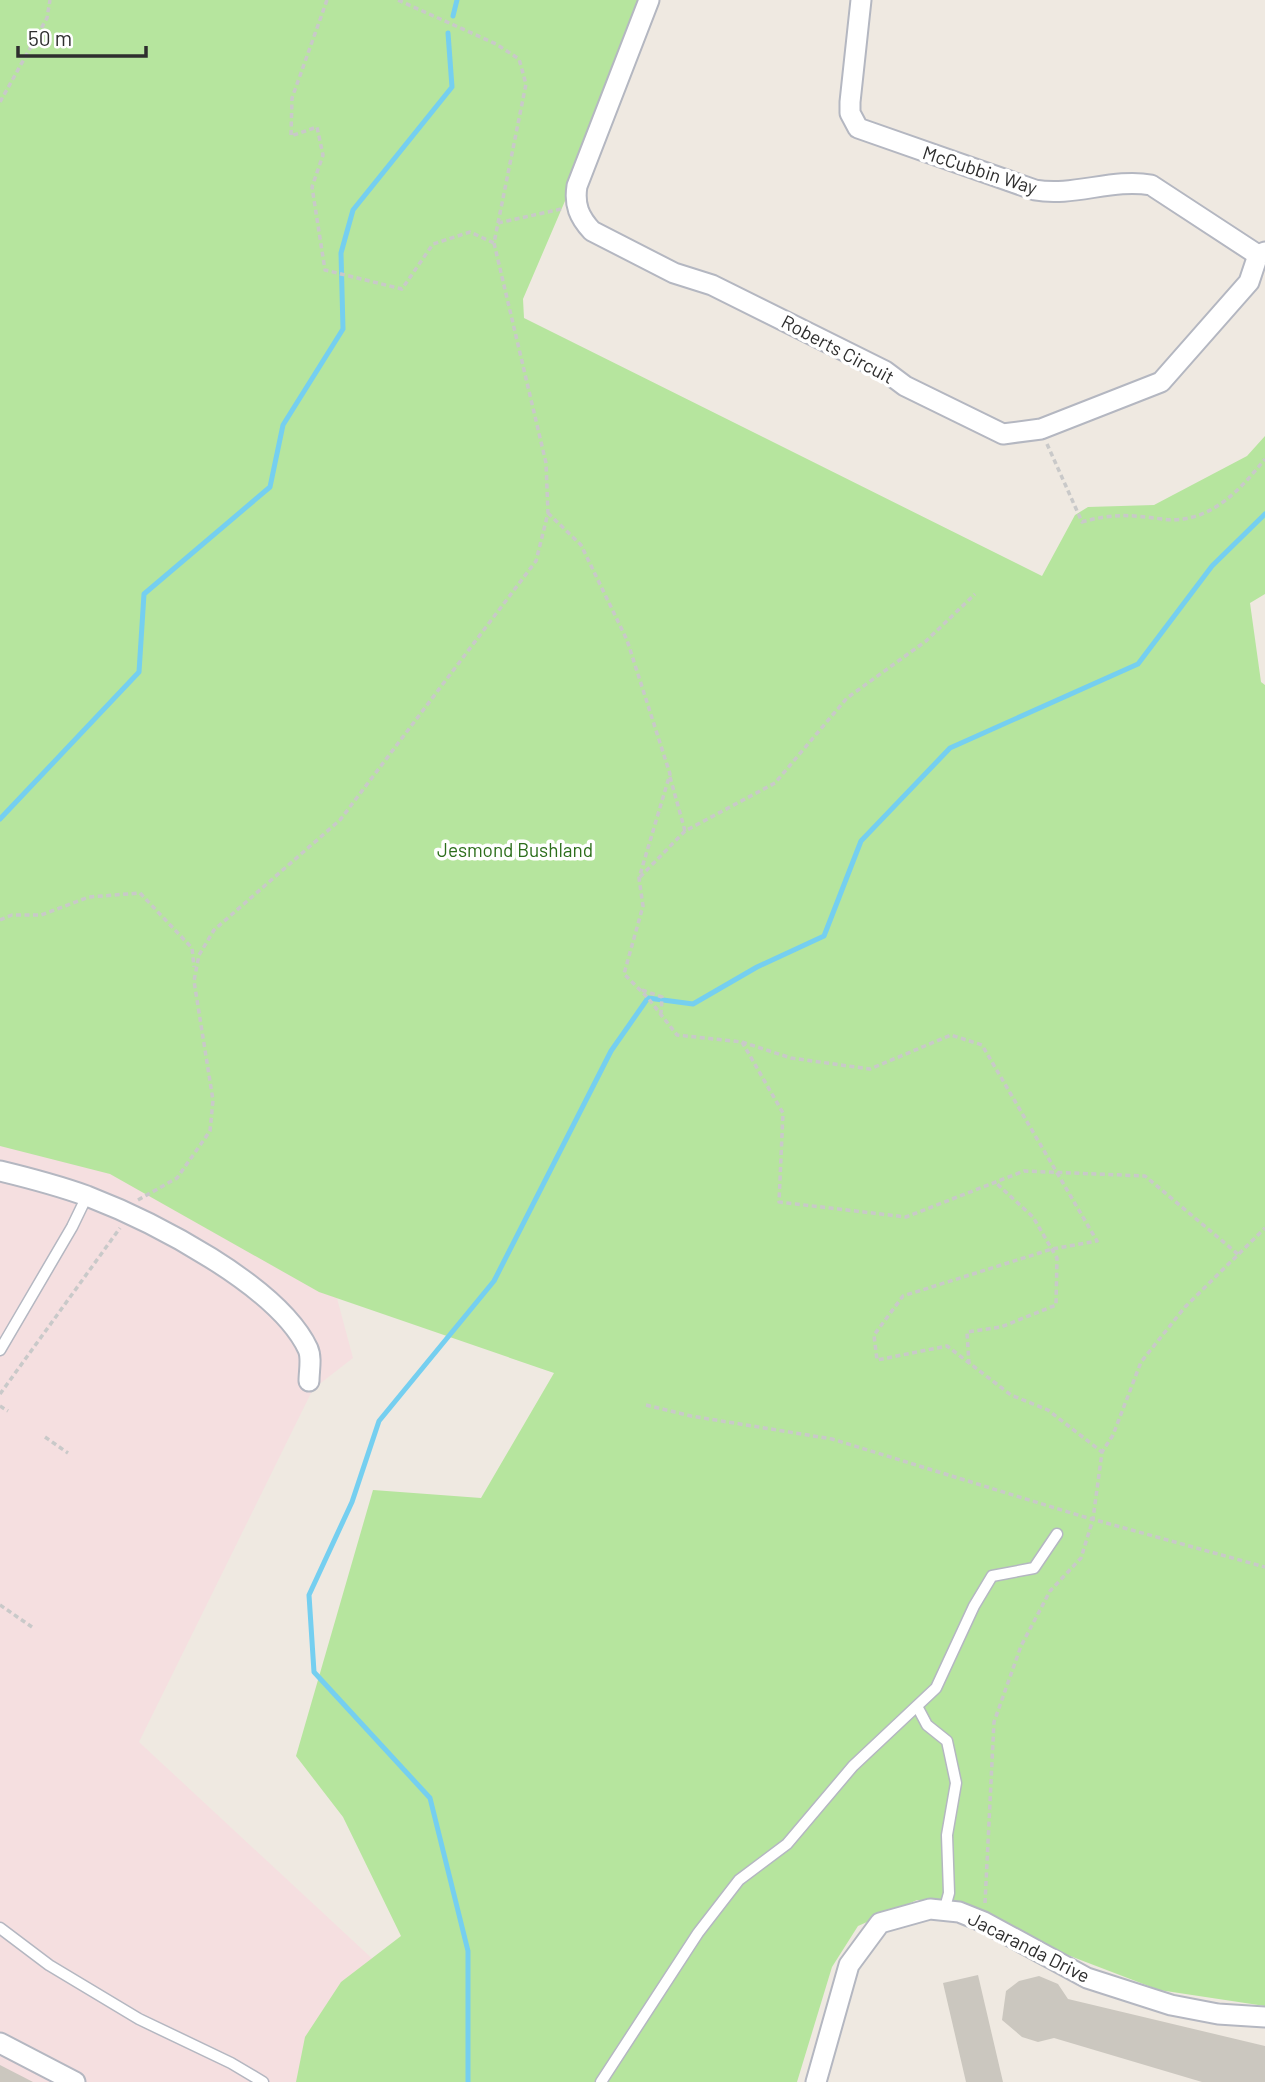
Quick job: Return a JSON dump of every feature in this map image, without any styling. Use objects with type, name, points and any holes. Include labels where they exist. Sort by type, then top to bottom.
[{"type":"street","points":[[576,205],[577,186],[649,0]]},
{"type":"street","name":"McCubbin Way","points":[[861,0],[850,102],[850,113],[858,128],[1035,190],[1054,192],[1134,183],[1152,185],[1262,253]]},
{"type":"street","name":"Roberts Circuit","points":[[576,205],[583,222],[592,232],[674,273],[724,291],[885,371],[905,386],[994,430],[1014,435],[1041,429],[1161,382],[1249,282],[1262,253]]},
{"type":"street","points":[[0,1171],[87,1196],[130,1214],[249,1283],[293,1325],[310,1352],[310,1381]]},
{"type":"street","name":"Jacaranda Drive","points":[[816,2082],[849,1965],[880,1923],[930,1909],[959,1912],[984,1922],[1087,1978],[1171,2005],[1218,2014],[1265,2017]]},
{"type":"street","points":[[0,2043],[75,2082]]},
{"type":"lane","points":[[0,1350],[72,1227],[87,1196]]},
{"type":"lane","points":[[601,2082],[698,1933],[739,1880],[787,1844],[853,1766],[936,1688],[974,1606],[992,1576],[1034,1567],[1057,1534]]},
{"type":"lane","points":[[918,1707],[927,1725],[947,1741],[956,1783],[947,1835],[949,1893],[944,1911]]},
{"type":"lane","points":[[0,1928],[49,1965],[139,2019],[231,2063],[263,2082]]},
{"type":"path","points":[[0,102],[47,18],[50,0]]},
{"type":"path","points":[[327,0],[292,98],[291,136],[317,127],[323,155],[312,187],[325,270],[402,289],[433,244],[470,232],[494,243]]},
{"type":"path","points":[[194,970],[206,942],[220,924],[340,820],[536,561],[548,513],[546,463],[494,243],[526,84],[519,59],[496,44],[398,0]]},
{"type":"path","points":[[498,223],[576,205]]},
{"type":"path","points":[[1041,429],[1082,522],[1131,514],[1164,520],[1189,518],[1214,509],[1236,495],[1265,459]]},
{"type":"path","points":[[548,513],[581,545],[627,640],[657,726],[685,831]]},
{"type":"path","points":[[639,878],[685,831],[775,783],[847,698],[926,641],[975,594]]},
{"type":"path","points":[[670,774],[639,878],[643,906],[624,974],[677,1035],[742,1042],[791,1058],[870,1069],[951,1035],[982,1045],[1097,1241],[1052,1249],[902,1296],[874,1335],[877,1360],[947,1346],[1010,1395],[1048,1410],[1102,1452]]},
{"type":"path","points":[[0,920],[12,915],[41,915],[89,897],[140,893],[192,948],[213,1100],[210,1130],[177,1178],[136,1201],[130,1214],[0,1394]]},
{"type":"path","points":[[640,990],[662,997],[661,1015]]},
{"type":"path","points":[[742,1042],[783,1113],[779,1202],[906,1217],[1024,1171],[1145,1176],[1239,1255]]},
{"type":"path","points":[[969,1365],[967,1332],[1001,1327],[1055,1304],[1057,1258],[1033,1217],[995,1182]]},
{"type":"path","points":[[984,1922],[994,1721],[1021,1646],[1050,1591],[1081,1558],[1093,1519],[1102,1452],[1112,1435],[1141,1362],[1185,1307],[1265,1228]]},
{"type":"path","points":[[646,1405],[691,1416],[832,1439],[1093,1519],[1265,1567]]},
{"type":"path","points":[[0,1406],[8,1412]]},
{"type":"path","points":[[45,1437],[68,1452]]},
{"type":"path","points":[[0,1605],[32,1627]]},
{"type":"shaded area","points":[[240,936],[353,1358],[313,1389],[139,1742],[505,2082],[0,2082],[0,1069]]},
{"type":"green space","name":"Jesmond Bushland","points":[[0,0],[640,0],[568,194],[523,299],[524,318],[1042,576],[1075,515],[1088,507],[1154,505],[1247,456],[1265,436],[1265,594],[1250,603],[1261,682],[1265,685],[1265,2006],[1159,1990],[1057,1951],[961,1903],[917,1900],[858,1926],[832,1967],[797,2082],[296,2082],[305,2037],[341,1982],[401,1936],[343,1817],[296,1756],[373,1490],[481,1498],[554,1373],[319,1292],[110,1174],[0,1146]]},
{"type":"building","points":[[978,1975],[1003,2082],[966,2082],[943,1983]]},
{"type":"building","points":[[1039,1976],[1058,1984],[1068,1999],[1265,2046],[1265,2082],[1202,2082],[1054,2038],[1038,2042],[1022,2037],[1002,2020],[1006,1991],[1019,1981]]},
{"type":"building","points":[[0,2065],[33,2082],[0,2082]]},
{"type":"waterway","points":[[453,16],[457,0]]},
{"type":"waterway","points":[[0,819],[139,672],[144,594],[270,487],[283,425],[343,329],[341,253],[353,210],[452,87],[448,33]]},
{"type":"waterway","points":[[468,2082],[468,1951],[430,1798],[314,1672],[309,1595],[352,1502],[379,1421],[494,1281],[611,1051],[648,998],[693,1004],[757,967],[824,936],[861,841],[950,748],[1138,664],[1212,566],[1265,514]]}]
